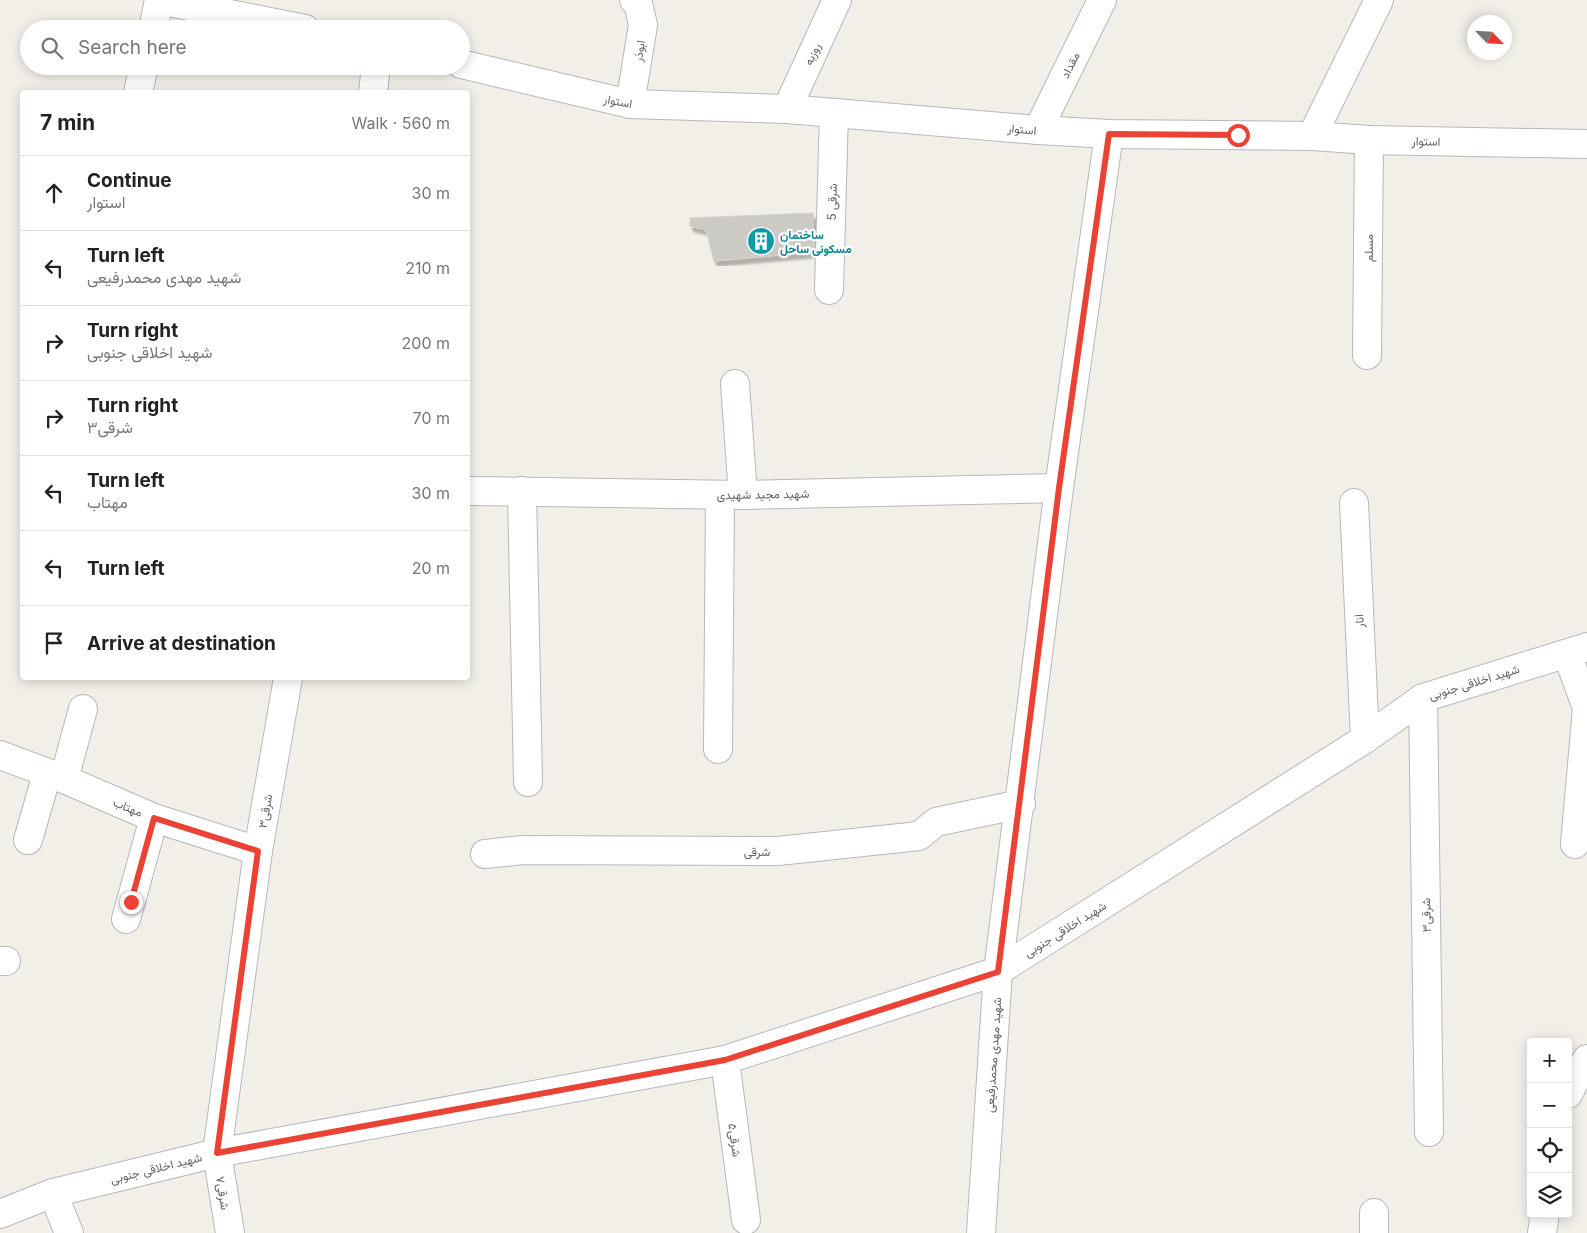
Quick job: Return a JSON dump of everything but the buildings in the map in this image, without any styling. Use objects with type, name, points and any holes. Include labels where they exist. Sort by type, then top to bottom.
[{"type":"street","points":[[155,20],[159,0],[260,20]]},
{"type":"street","name":"ابوذر","points":[[630,104],[643,25],[638,3],[634,0]]},
{"type":"street","name":"روزبه","points":[[787,109],[837,0]]},
{"type":"street","name":"مقداد","points":[[1038,130],[1102,0]]},
{"type":"street","points":[[1312,136],[1379,0]]},
{"type":"street","name":"استوار","points":[[470,66],[630,104],[787,109],[1038,130],[1109,134],[1312,136],[1369,140],[1583,136]]},
{"type":"street","points":[[138,90],[142,75]]},
{"type":"street","points":[[373,90],[375,75]]},
{"type":"street","name":"شرقی 5","points":[[829,290],[834,113]]},
{"type":"street","name":"شهید مهدی محمدرفیعی","points":[[981,1233],[998,972],[1021,804],[1059,488],[1109,134]]},
{"type":"street","name":"مسلم","points":[[1367,355],[1369,140]]},
{"type":"street","points":[[718,749],[732,495],[735,384]]},
{"type":"street","name":"شهید مجید شهیدی","points":[[470,492],[522,491],[732,495],[1059,488]]},
{"type":"street","points":[[522,491],[528,782]]},
{"type":"street","name":"انار","points":[[1354,503],[1364,739]]},
{"type":"street","points":[[1574,844],[1587,708],[1577,651]]},
{"type":"street","name":"شهید اخلاقی جنوبی","points":[[0,1214],[53,1193],[217,1153],[725,1060],[998,972],[1364,739],[1423,698],[1577,651]]},
{"type":"street","name":"شرقی۳","points":[[217,1153],[258,851],[288,680]]},
{"type":"street","name":"شرقی۳","points":[[1423,698],[1429,1132]]},
{"type":"street","points":[[28,840],[83,708]]},
{"type":"street","name":"مهتاب","points":[[0,755],[154,818],[258,851]]},
{"type":"street","name":"شرقی","points":[[485,854],[524,850],[778,851],[919,836],[936,822],[1021,804]]},
{"type":"street","points":[[126,919],[154,818]]},
{"type":"street","points":[[1572,1087],[1587,1059]]},
{"type":"street","name":"شرقی۵","points":[[725,1060],[746,1220]]},
{"type":"street","name":"شرقی۷","points":[[217,1153],[230,1233]]},
{"type":"street","points":[[53,1193],[68,1233]]},
{"type":"street","points":[[1542,1233],[1544,1218]]},
{"type":"place","name":"ساختمان مسکونی ساحل","points":[[761,241]]},
{"type":"route","points":[[131,902],[154,818],[258,851],[217,1153],[725,1060],[998,972],[1021,804],[1059,488],[1109,134],[1238,135]]}]
